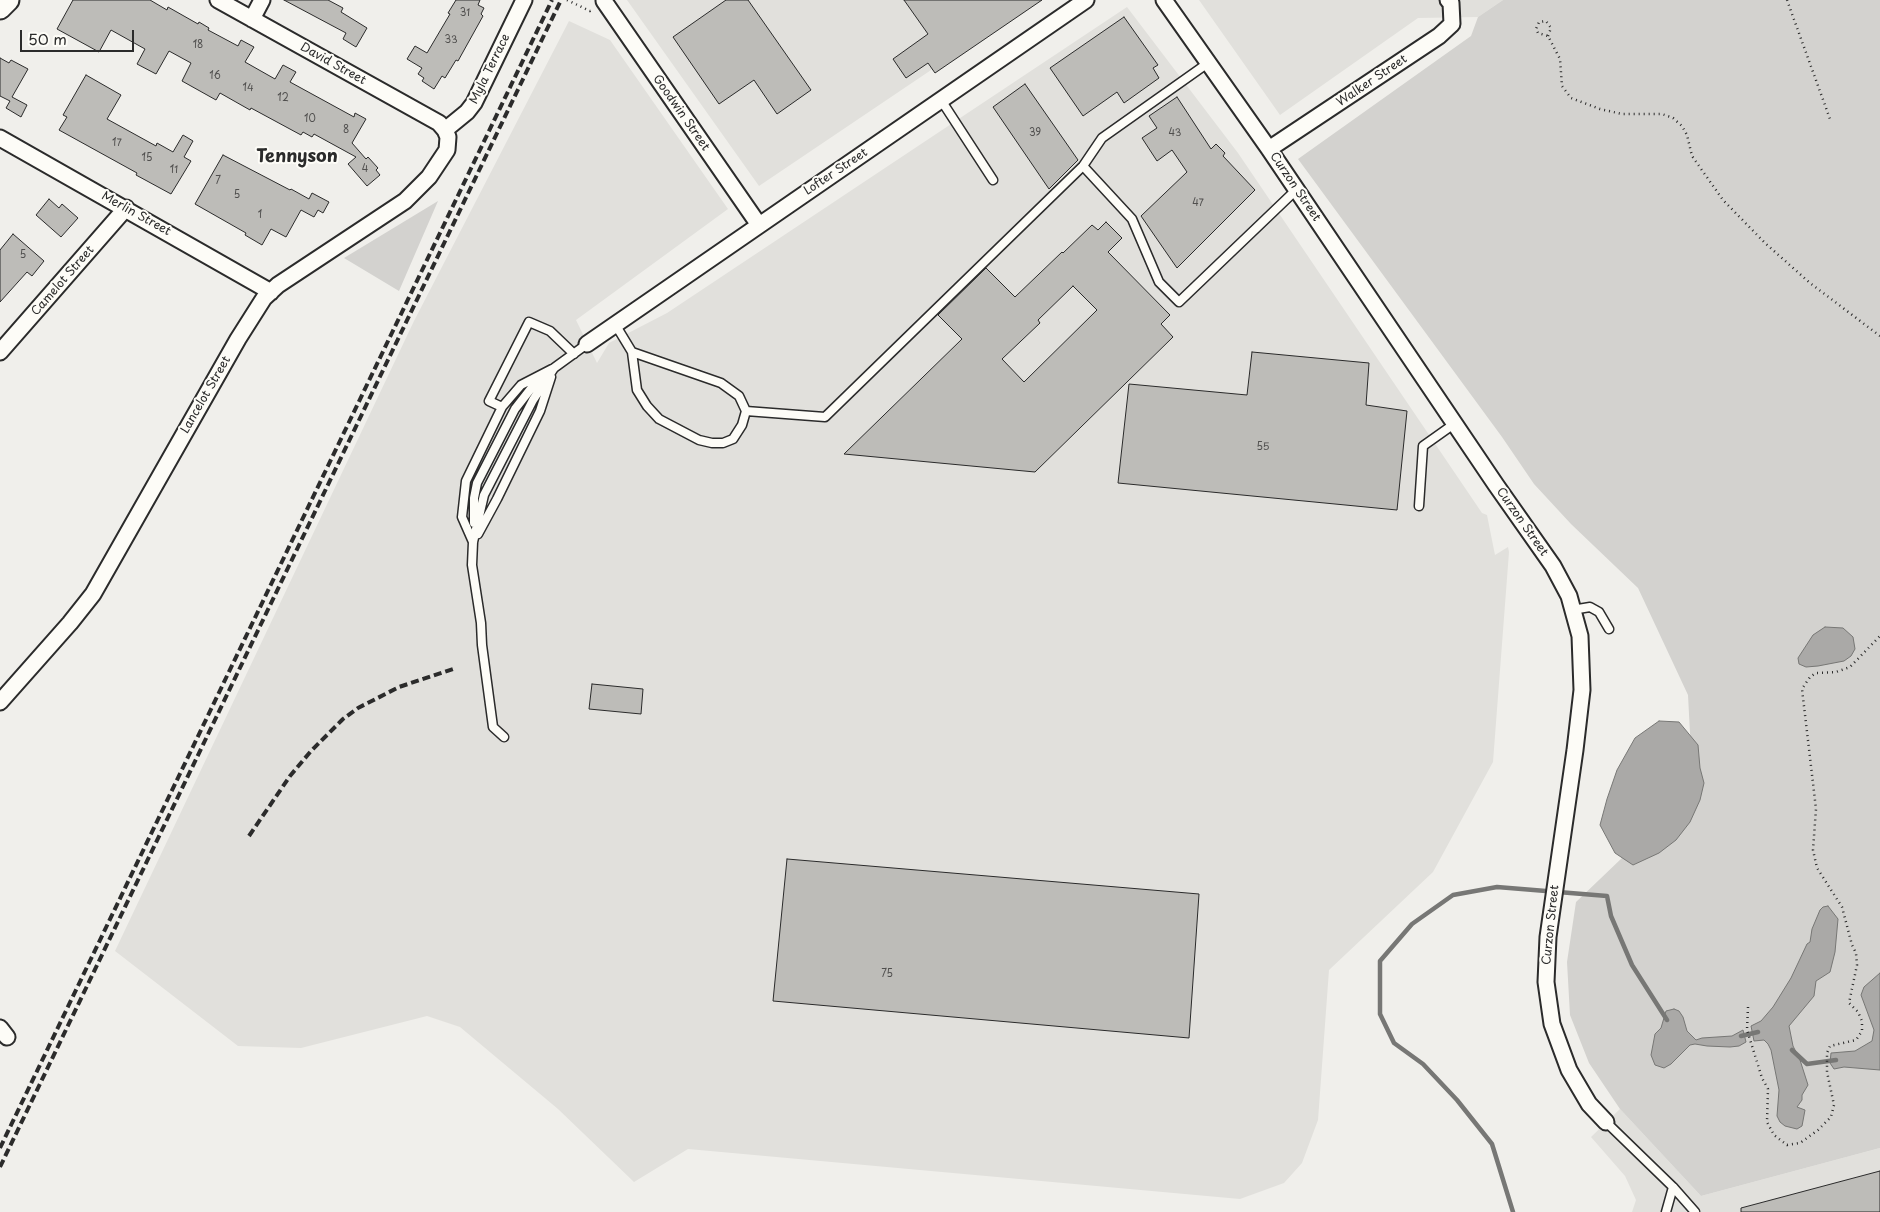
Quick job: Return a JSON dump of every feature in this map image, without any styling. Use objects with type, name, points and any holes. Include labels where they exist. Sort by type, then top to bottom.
[{"type":"main road","points":[[0,8],[8,0]]},
{"type":"street","name":"David Street","points":[[218,0],[433,120],[445,130]]},
{"type":"street","points":[[252,19],[262,0]]},
{"type":"street","name":"Myla Terrace","points":[[445,130],[467,112],[474,103],[524,0]]},
{"type":"street","name":"Lofter Street","points":[[587,344],[1086,0]]},
{"type":"street","name":"Curzon Street","points":[[1164,0],[1269,149],[1454,424],[1553,566],[1569,596],[1580,636],[1582,690],[1556,876],[1553,914],[1548,937],[1546,982],[1552,1024],[1569,1070],[1588,1104],[1606,1122]]},
{"type":"street","name":"Walker Street","points":[[1269,149],[1439,36],[1452,24],[1451,3],[1448,0]]},
{"type":"street","name":"Goodwin Street","points":[[604,1],[759,225]]},
{"type":"street","name":"Lancelot Street","points":[[0,702],[70,623],[98,586],[255,311],[271,292],[413,194],[429,177],[446,153],[448,141],[445,130]]},
{"type":"street","name":"Merlin Street","points":[[0,138],[271,292]]},
{"type":"street","name":"Camelot Street","points":[[0,352],[126,208]]},
{"type":"lane","points":[[746,411],[825,417],[1083,166],[1102,138],[1208,63]]},
{"type":"lane","points":[[941,100],[993,180]]},
{"type":"lane","points":[[1083,166],[1132,219],[1159,282],[1179,302],[1296,190]]},
{"type":"lane","points":[[502,407],[489,401],[529,322],[550,331],[574,354]]},
{"type":"lane","points":[[615,324],[632,352],[637,390],[647,406],[659,419],[700,440],[723,443],[733,439],[742,425],[746,411],[739,396],[721,383],[632,352]]},
{"type":"lane","points":[[504,737],[493,727],[482,645],[481,623],[472,566],[474,498],[477,483],[515,409],[533,386],[587,344]]},
{"type":"lane","points":[[473,542],[462,517],[466,481],[502,407],[521,384],[554,368]]},
{"type":"lane","points":[[473,542],[484,495],[533,400],[554,368]]},
{"type":"lane","points":[[473,542],[497,499],[540,411],[554,368]]},
{"type":"lane","points":[[1419,506],[1423,446],[1454,424]]},
{"type":"lane","points":[[1572,610],[1590,607],[1599,612],[1609,629]]},
{"type":"lane","points":[[1606,1122],[1695,1212]]},
{"type":"lane","points":[[1666,1212],[1673,1188]]},
{"type":"path","points":[[567,0],[590,11]]},
{"type":"path","points":[[1787,0],[1830,119]]},
{"type":"path","points":[[1548,36],[1538,34],[1536,29],[1538,22],[1546,21],[1551,28],[1548,36],[1560,59],[1562,86],[1571,98],[1600,109],[1622,114],[1662,114],[1673,118],[1682,126],[1687,136],[1692,156],[1723,200],[1765,243],[1810,283],[1880,336]]},
{"type":"path","points":[[1748,1007],[1747,1030],[1762,1078],[1768,1089],[1767,1122],[1774,1136],[1787,1145],[1800,1143],[1818,1130],[1831,1117],[1834,1105],[1827,1072],[1827,1053],[1830,1046],[1856,1040],[1862,1031],[1862,1021],[1858,1012],[1849,1003],[1857,965],[1856,953],[1842,907],[1817,868],[1813,850],[1816,809],[1802,689],[1810,676],[1816,673],[1836,672],[1850,667],[1880,636]]},
{"type":"shaded area","points":[[627,0],[1035,0],[759,186]]},
{"type":"shaded area","points":[[1199,0],[1503,0],[1478,17],[1418,18],[1280,115]]},
{"type":"shaded area","points":[[1503,0],[1880,0],[1880,1148],[1701,1196],[1620,1109],[1589,1063],[1570,1015],[1567,962],[1576,902],[1646,835],[1692,771],[1688,695],[1638,588],[1571,524],[1534,484],[1502,437],[1298,159],[1471,36],[1478,17]]},
{"type":"shaded area","points":[[1127,7],[1238,153],[1482,513],[1487,515],[1495,555],[1508,547],[1509,552],[1493,762],[1433,872],[1329,970],[1318,1120],[1302,1163],[1284,1183],[1240,1199],[688,1149],[634,1182],[558,1109],[460,1027],[427,1016],[301,1048],[238,1046],[115,951],[414,321],[569,21],[610,40],[728,209],[576,320],[597,363],[609,343],[667,313]]},
{"type":"shaded area","points":[[438,201],[399,291],[344,258]]},
{"type":"shaded area","points":[[1825,627],[1843,628],[1853,637],[1855,649],[1851,656],[1844,661],[1818,666],[1806,667],[1799,664],[1798,658],[1813,635]]},
{"type":"shaded area","points":[[1659,721],[1679,722],[1698,745],[1700,768],[1704,783],[1700,800],[1690,822],[1676,840],[1659,853],[1633,865],[1615,853],[1600,825],[1617,770],[1635,738]]},
{"type":"shaded area","points":[[1828,906],[1838,919],[1835,952],[1830,972],[1816,981],[1814,996],[1789,1026],[1793,1046],[1800,1060],[1808,1085],[1797,1107],[1805,1110],[1802,1126],[1797,1129],[1785,1126],[1777,1116],[1779,1090],[1771,1050],[1764,1040],[1754,1041],[1751,1026],[1761,1021],[1773,1007],[1791,978],[1807,944],[1810,942],[1812,929],[1820,910]]},
{"type":"shaded area","points":[[1880,973],[1880,1070],[1844,1067],[1834,1069],[1830,1063],[1831,1053],[1855,1051],[1872,1041],[1874,1030],[1861,995],[1864,987]]},
{"type":"shaded area","points":[[1674,1009],[1679,1011],[1687,1031],[1696,1040],[1732,1036],[1743,1030],[1746,1042],[1739,1046],[1730,1047],[1690,1045],[1671,1064],[1664,1068],[1655,1065],[1651,1055],[1655,1034],[1661,1028],[1666,1011]]},
{"type":"shaded area","points":[[1620,1109],[1701,1196],[1880,1148],[1880,1212],[1632,1212],[1636,1200],[1625,1176],[1591,1137]]},
{"type":"building","points":[[73,0],[150,0],[167,10],[168,7],[198,24],[199,22],[209,28],[208,30],[238,46],[241,40],[254,47],[245,62],[275,79],[283,65],[296,72],[290,82],[354,117],[355,113],[366,119],[352,143],[366,159],[368,157],[378,168],[376,170],[380,175],[367,186],[348,164],[356,157],[314,134],[312,137],[303,132],[301,135],[220,93],[216,100],[182,81],[191,63],[169,51],[156,74],[137,64],[145,49],[111,30],[99,52],[57,29]]},
{"type":"building","points":[[284,0],[328,0],[343,8],[341,12],[367,28],[356,47],[343,39],[346,33]]},
{"type":"building","points":[[456,0],[480,0],[478,5],[484,8],[481,14],[483,16],[458,61],[456,60],[445,78],[442,76],[434,89],[422,81],[424,78],[418,74],[422,68],[407,59],[415,46],[427,53]]},
{"type":"building","points":[[726,0],[748,0],[811,90],[777,114],[754,80],[719,104],[673,37]]},
{"type":"building","points":[[904,0],[1042,0],[935,73],[928,63],[906,78],[893,59],[928,34]]},
{"type":"building","points":[[1124,17],[1158,65],[1153,68],[1159,78],[1124,103],[1117,92],[1083,116],[1050,68]]},
{"type":"building","points":[[0,58],[9,63],[11,60],[28,69],[12,97],[27,105],[21,117],[6,108],[10,101],[0,96]]},
{"type":"building","points":[[86,75],[121,95],[107,119],[156,146],[157,143],[173,152],[183,135],[193,141],[184,157],[191,161],[171,194],[59,130],[67,117],[63,115]]},
{"type":"building","points":[[1025,84],[1078,160],[1049,189],[993,107]]},
{"type":"building","points":[[1177,97],[1211,149],[1216,144],[1225,153],[1223,156],[1255,190],[1177,268],[1141,216],[1187,172],[1172,150],[1157,161],[1142,138],[1157,128],[1149,116]]},
{"type":"building","points":[[223,155],[309,199],[312,193],[329,202],[323,213],[318,210],[314,217],[301,210],[286,237],[271,229],[262,245],[245,235],[246,233],[195,204]]},
{"type":"building","points":[[49,199],[59,208],[62,204],[78,218],[61,237],[36,215]]},
{"type":"building","points":[[1106,222],[1122,238],[1108,252],[1170,315],[1161,324],[1173,337],[1035,472],[844,454],[962,339],[938,315],[986,268],[1015,297],[1092,225],[1098,230]],"holes":[[[1073,286],[1097,310],[1024,382],[1002,359],[1040,323],[1038,320]]]},
{"type":"building","points":[[13,234],[44,261],[32,276],[27,272],[0,302],[0,250]]},
{"type":"building","points":[[1252,352],[1369,363],[1366,405],[1407,411],[1397,510],[1118,483],[1129,384],[1247,395]]},
{"type":"building","points":[[592,684],[643,689],[641,714],[589,709]]},
{"type":"building","points":[[787,859],[1199,894],[1189,1038],[773,1001]]},
{"type":"building","points":[[1880,1171],[1880,1212],[1741,1212],[1741,1208]]},
{"type":"waterway","points":[[1513,1212],[1492,1144],[1457,1100],[1423,1064],[1394,1043],[1380,1014],[1380,961],[1412,924],[1453,895],[1497,887],[1607,896],[1611,916],[1632,965],[1667,1020]]},
{"type":"waterway","points":[[1741,1036],[1758,1032]]},
{"type":"waterway","points":[[1792,1050],[1807,1064],[1836,1060]]},
{"type":"railway","points":[[0,1148],[552,0]]},
{"type":"railway","points":[[0,1167],[561,0]]},
{"type":"railway","points":[[249,836],[290,776],[311,751],[343,719],[358,708],[399,687],[453,669]]},
{"type":"district","name":"Tennyson","points":[[297,157]]}]
